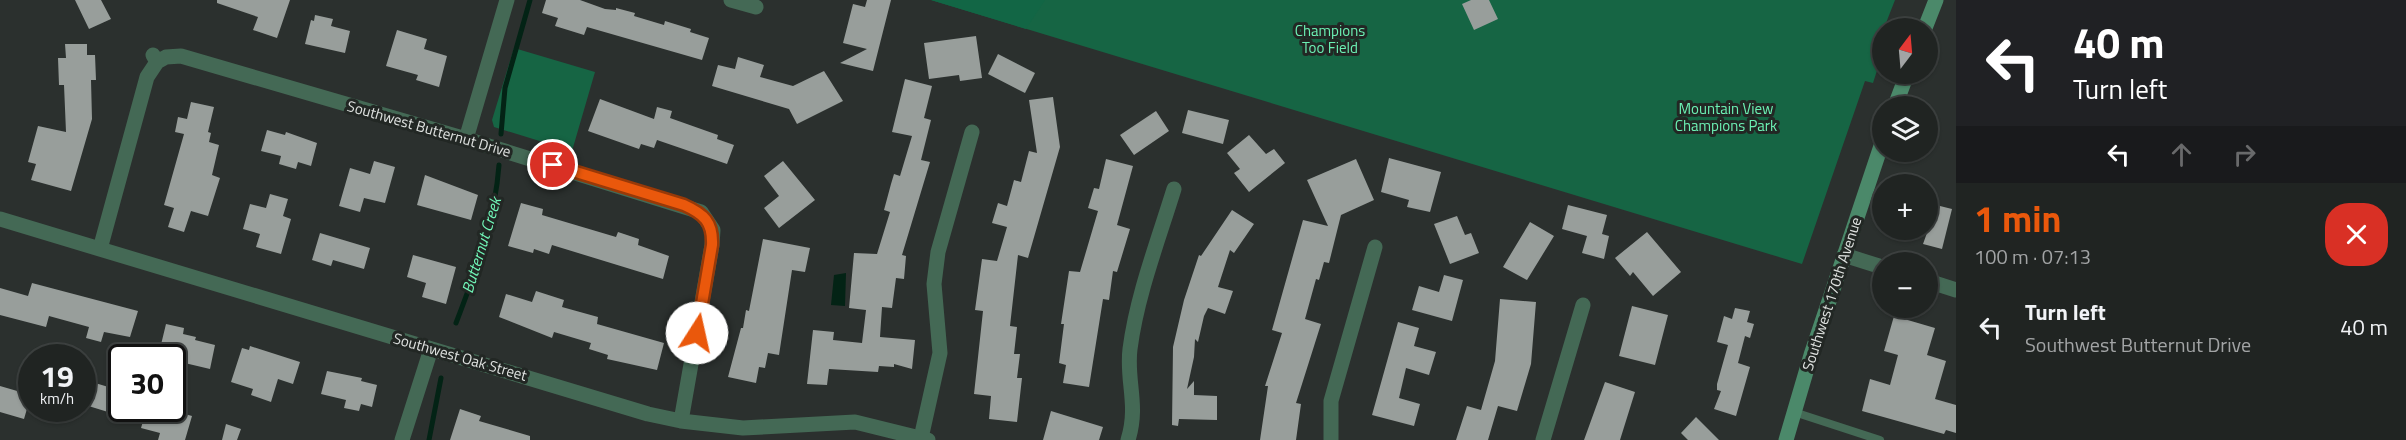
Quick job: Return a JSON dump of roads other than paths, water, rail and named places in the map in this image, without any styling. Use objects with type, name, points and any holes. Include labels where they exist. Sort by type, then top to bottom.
[{"type":"main road","points":[[1929,18],[1936,0]]},
{"type":"main road","name":"Southwest 170th Avenue","points":[[1786,440],[1876,162]]},
{"type":"street","points":[[465,139],[507,0]]},
{"type":"street","points":[[731,0],[756,7]]},
{"type":"street","name":"Southwest Butternut Drive","points":[[100,249],[147,77],[155,58],[181,56],[465,139],[684,205],[701,212],[708,221],[713,230],[712,245],[681,421]]},
{"type":"street","points":[[925,439],[940,353],[934,284],[938,252],[972,132]]},
{"type":"street","points":[[1128,440],[1133,427],[1134,399],[1129,359],[1133,328],[1174,189]]},
{"type":"street","name":"Southwest Oak Street","points":[[0,219],[431,349],[681,421],[743,428],[855,422],[925,439]]},
{"type":"street","points":[[1332,440],[1332,400],[1375,247]]},
{"type":"street","points":[[1844,255],[1872,264]]},
{"type":"street","points":[[1938,284],[1956,290]]},
{"type":"street","points":[[1543,440],[1583,305]]},
{"type":"street","points":[[402,440],[431,349]]},
{"type":"lane","points":[[1794,412],[1880,440]]},
{"type":"waterway","name":"Butternut Creek","points":[[501,134],[505,88],[530,0]]},
{"type":"waterway","name":"Butternut Creek","points":[[456,323],[489,225],[499,165]]},
{"type":"waterway","name":"Butternut Creek","points":[[429,440],[441,378]]},
{"type":"park label","name":"Champions Too Field","points":[[1330,40]]},
{"type":"park label","name":"Mountain View Champions Park","points":[[1726,118]]}]
